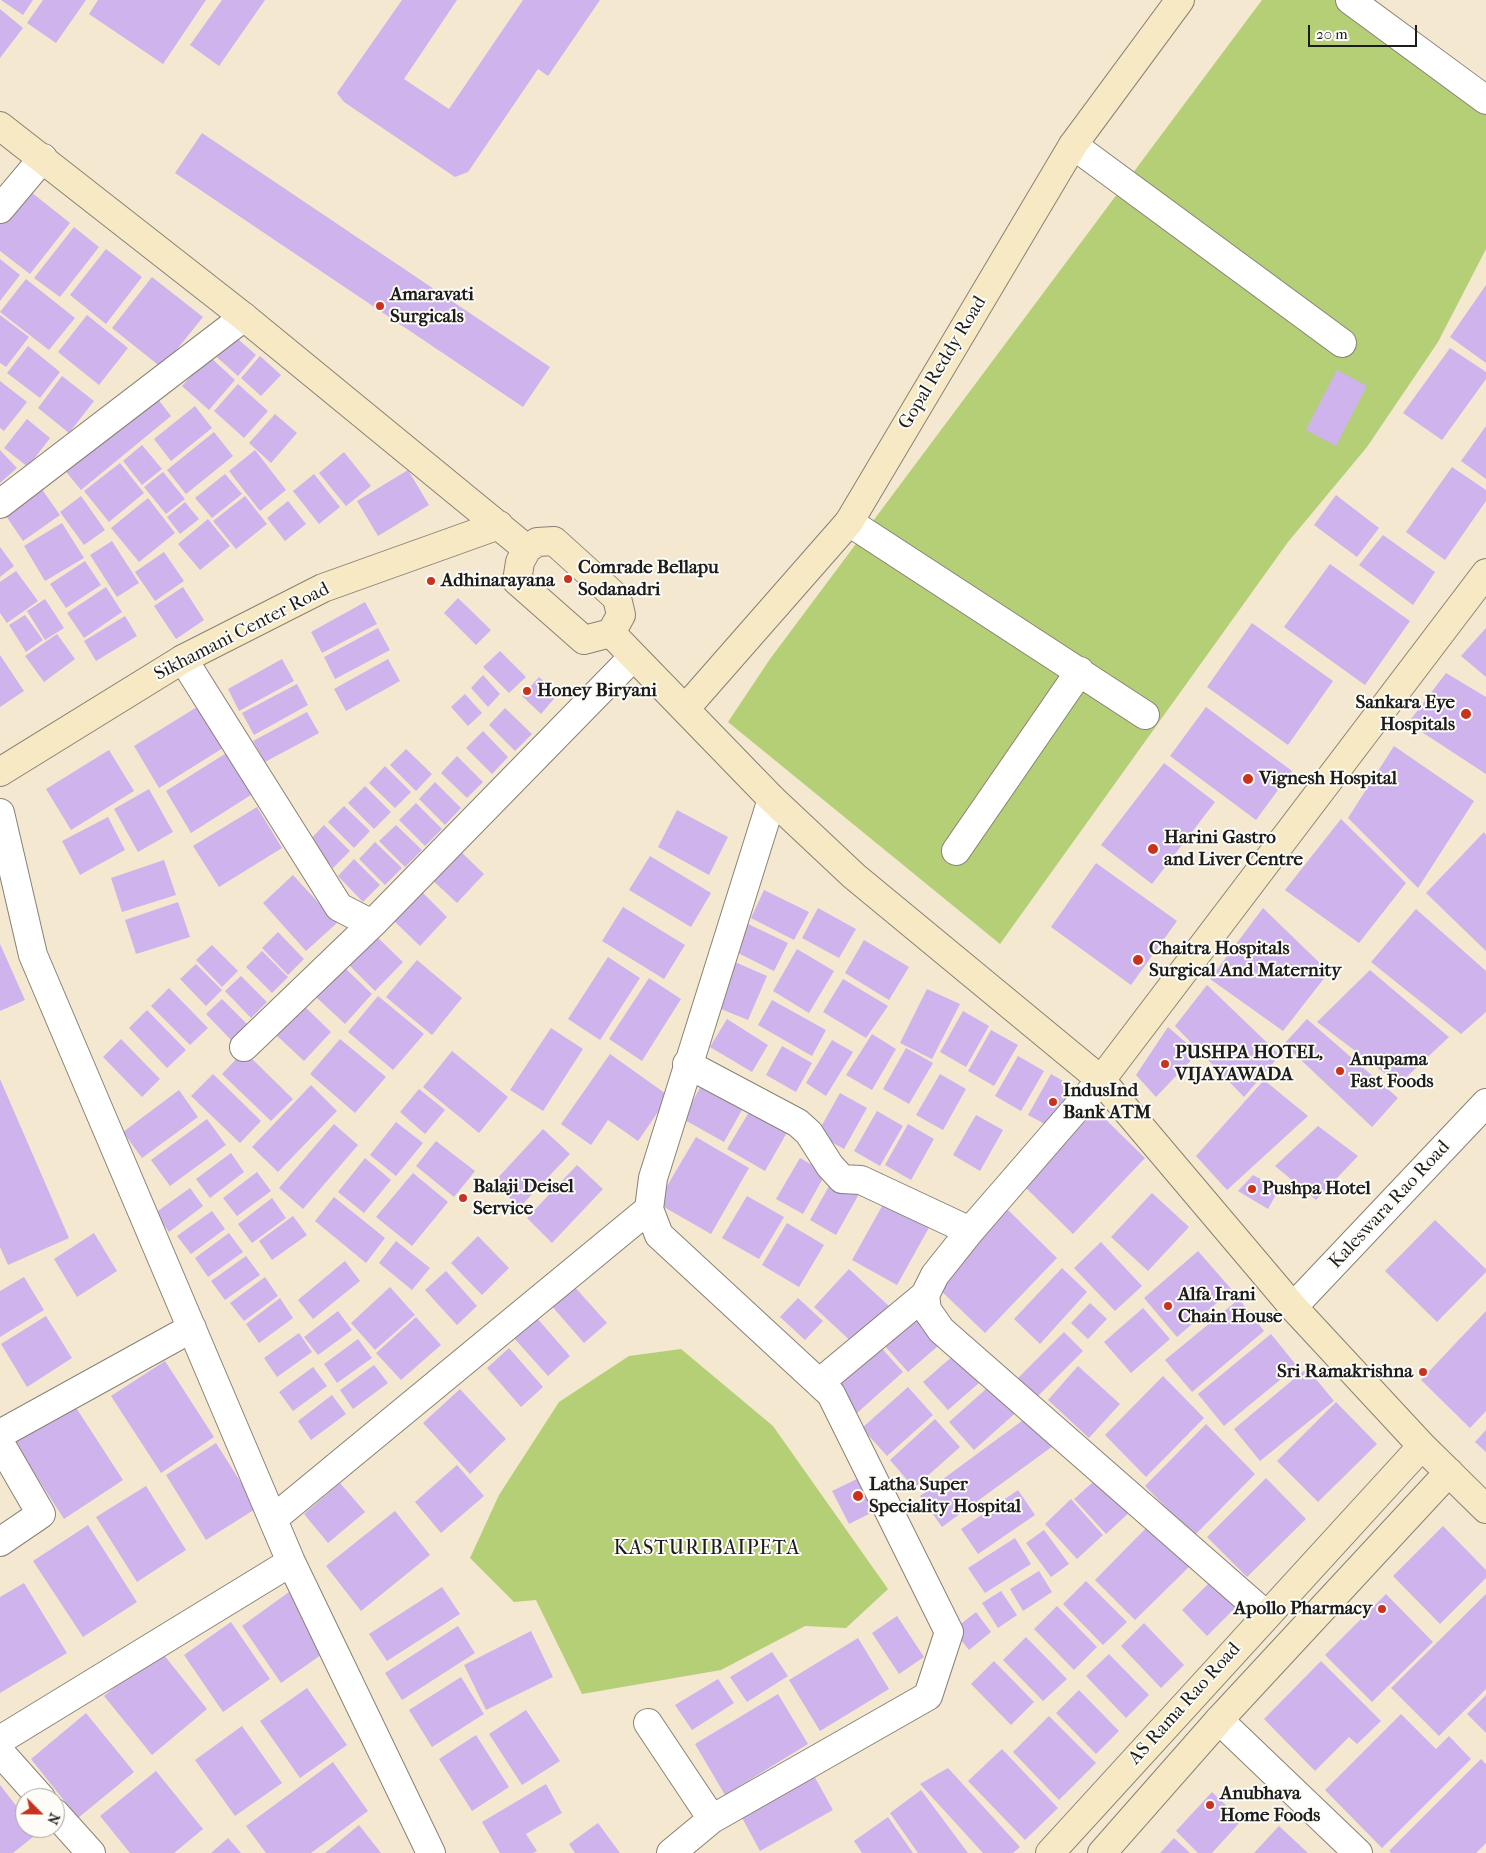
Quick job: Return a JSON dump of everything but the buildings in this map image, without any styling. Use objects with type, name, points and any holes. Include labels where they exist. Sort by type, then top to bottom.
[{"type":"street","name":"Gopal Reddy Road","points":[[685,709],[849,522],[1073,145],[1180,0]]},
{"type":"street","points":[[1350,0],[1486,100]]},
{"type":"street","points":[[0,126],[244,317],[527,549]]},
{"type":"street","points":[[1073,145],[1342,343]]},
{"type":"street","points":[[0,209],[43,158]]},
{"type":"street","points":[[0,504],[244,317]]},
{"type":"street","points":[[849,522],[1145,715]]},
{"type":"street","name":"Sikhamani Center Road","points":[[0,772],[183,659],[323,588],[499,525]]},
{"type":"street","points":[[554,541],[618,598],[621,615],[611,633],[584,640],[517,581],[520,562],[527,549],[536,542],[554,541]]},
{"type":"street","points":[[819,1383],[925,1295],[935,1275],[970,1231],[1101,1080],[1486,573]]},
{"type":"street","points":[[611,633],[772,799],[854,876],[1101,1080],[1293,1307],[1422,1446],[1486,1509]]},
{"type":"street","points":[[244,1046],[372,924],[633,657]]},
{"type":"street","points":[[183,659],[338,907],[372,924]]},
{"type":"street","points":[[956,851],[1080,671]]},
{"type":"street","points":[[671,1853],[712,1820],[928,1696],[949,1632],[831,1394],[660,1235],[649,1209],[653,1178],[687,1064],[772,799]]},
{"type":"street","points":[[0,813],[33,955],[291,1562],[431,1853]]},
{"type":"street","points":[[687,1064],[798,1123],[809,1133],[830,1166],[842,1179],[861,1180],[970,1231]]},
{"type":"street","name":"Kaleswara Rao Road","points":[[1293,1307],[1486,1102]]},
{"type":"street","points":[[274,1519],[649,1209]]},
{"type":"street","points":[[925,1295],[927,1310],[941,1330],[1266,1615]]},
{"type":"street","points":[[0,1434],[192,1328]]},
{"type":"street","points":[[0,1443],[41,1514],[0,1542]]},
{"type":"street","name":"AS Rama Rao Road","points":[[1050,1853],[1422,1446]]},
{"type":"street","name":"AS Rama Rao Road","points":[[1102,1853],[1219,1720],[1449,1472]]},
{"type":"street","points":[[0,1740],[291,1562]]},
{"type":"street","points":[[1219,1720],[1358,1853]]},
{"type":"street","points":[[648,1723],[712,1820]]},
{"type":"street","points":[[0,1752],[32,1788]]},
{"type":"street","points":[[65,1824],[91,1853]]},
{"type":"green space","points":[[1262,0],[1360,0],[1486,82],[1486,249],[1438,342],[1367,447],[1288,542],[1000,944],[728,722],[770,659]]},
{"type":"green space","points":[[681,1349],[773,1426],[888,1589],[846,1628],[805,1626],[721,1670],[582,1694],[536,1600],[514,1602],[470,1558],[499,1495],[559,1402],[629,1356]]},
{"type":"place","name":"Amaravati Surgicals","points":[[380,306]]},
{"type":"place","name":"Comrade Bellapu Sodanadri","points":[[568,579]]},
{"type":"place","name":"Adhinarayana","points":[[431,581]]},
{"type":"place","name":"Honey Biryani","points":[[527,691]]},
{"type":"place","name":"Sankara Eye Hospitals","points":[[1466,714]]},
{"type":"place","name":"Vignesh Hospital","points":[[1248,779]]},
{"type":"place","name":"Harini Gastro and Liver Centre","points":[[1153,849]]},
{"type":"place","name":"Chaitra Hospitals Surgical And Maternity","points":[[1138,960]]},
{"type":"place","name":"PUSHPA HOTEL, VIJAYAWADA","points":[[1165,1064]]},
{"type":"place","name":"Anupama Fast Foods","points":[[1340,1071]]},
{"type":"place","name":"IndusInd Bank ATM","points":[[1053,1102]]},
{"type":"place","name":"Pushpa Hotel","points":[[1252,1189]]},
{"type":"place","name":"Balaji Deisel Service","points":[[463,1198]]},
{"type":"place","name":"Alfa Irani Chain House","points":[[1168,1306]]},
{"type":"place","name":"Sri Ramakrishna","points":[[1423,1372]]},
{"type":"place","name":"Latha Super Speciality Hospital","points":[[858,1496]]},
{"type":"place","name":"Apollo Pharmacy","points":[[1382,1609]]},
{"type":"place","name":"Anubhava Home Foods","points":[[1210,1805]]},
{"type":"district","name":"KASTURIBAIPETA","points":[[707,1549]]}]
